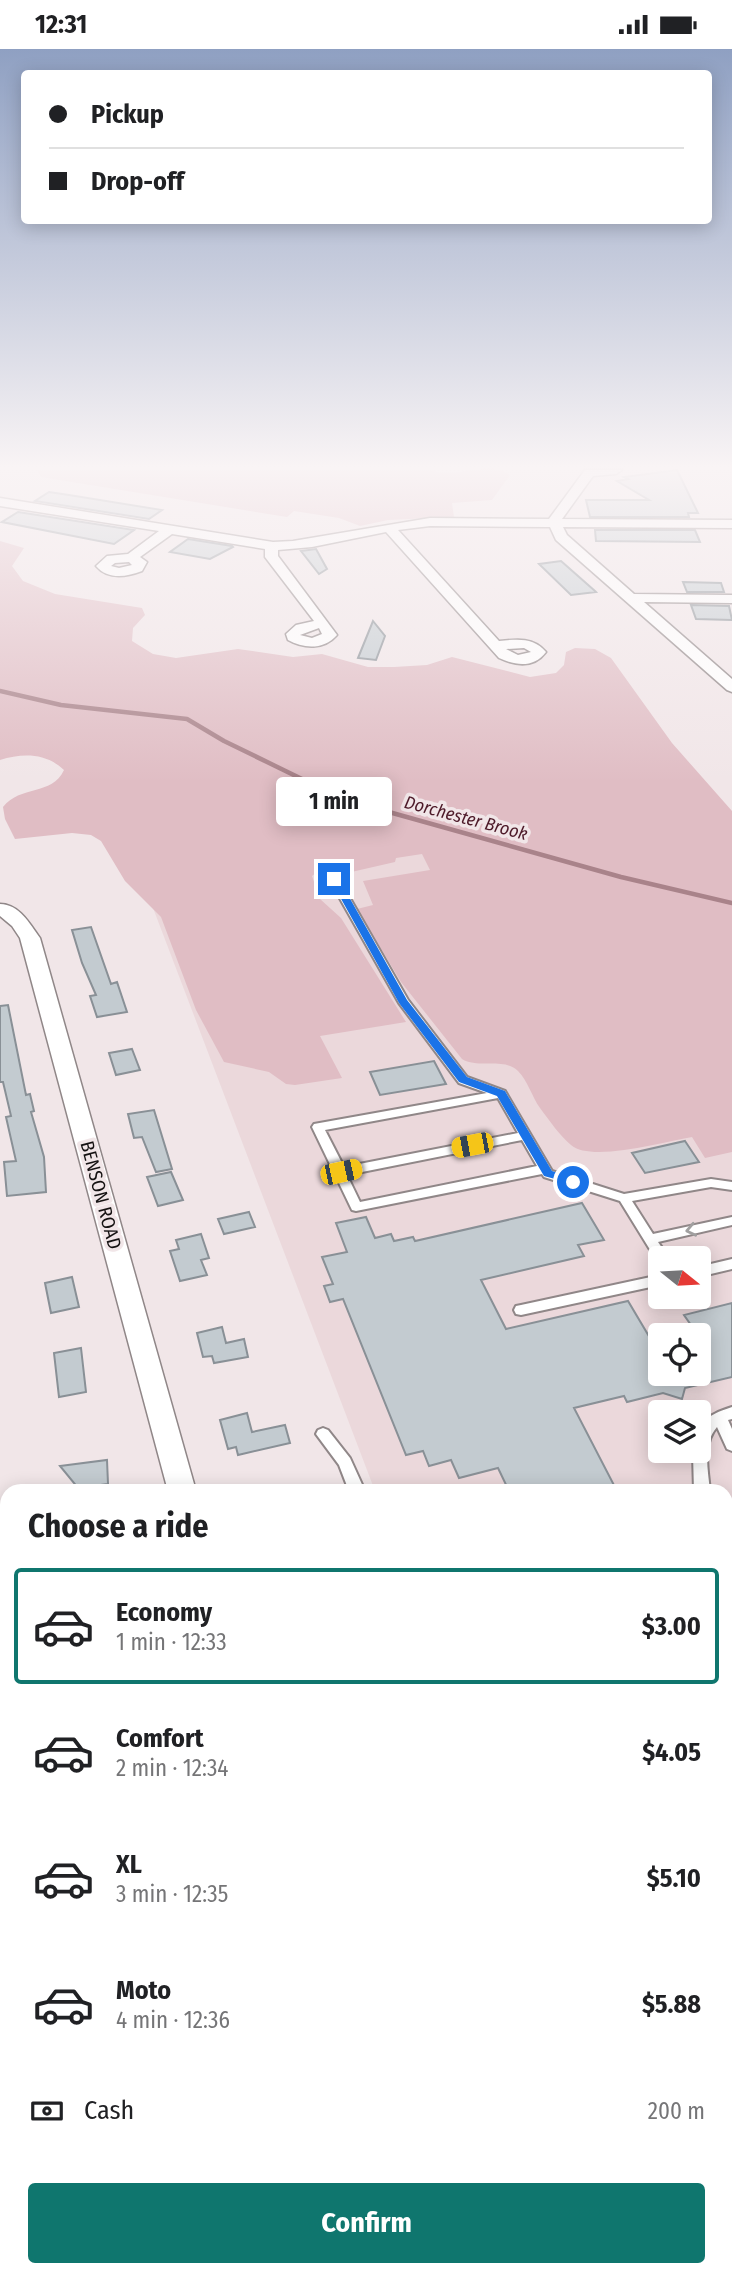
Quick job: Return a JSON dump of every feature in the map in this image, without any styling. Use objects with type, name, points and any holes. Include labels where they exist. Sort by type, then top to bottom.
[{"type":"street","points":[[285,574],[323,623]]},
{"type":"street","points":[[431,574],[496,646]]},
{"type":"street","points":[[601,574],[732,687]]},
{"type":"street","points":[[629,599],[732,599]]},
{"type":"street","name":"BENSON ROAD","points":[[3,909],[25,929],[30,938],[180,1484]]},
{"type":"lane","points":[[334,879],[403,1001],[463,1080],[501,1094],[548,1174],[624,1198],[710,1183],[732,1186]]},
{"type":"lane","points":[[501,1094],[318,1126],[356,1207],[545,1169]]},
{"type":"lane","points":[[341,1172],[525,1135]]},
{"type":"lane","points":[[624,1198],[654,1246]]},
{"type":"lane","points":[[650,1239],[732,1221]]},
{"type":"lane","points":[[711,1269],[732,1263]]},
{"type":"lane","points":[[521,1310],[648,1283]]},
{"type":"lane","points":[[702,1484],[701,1442],[707,1425],[725,1415],[732,1445]]},
{"type":"lane","points":[[323,1434],[345,1462],[354,1484]]},
{"type":"shaded area","points":[[0,574],[18,574],[23,581],[55,594],[142,608],[145,615],[133,628],[132,641],[153,654],[176,658],[238,649],[293,657],[322,654],[368,667],[394,667],[427,665],[452,657],[530,677],[556,673],[564,665],[566,652],[575,648],[595,649],[611,658],[672,743],[732,811],[732,1152],[705,1158],[692,1137],[611,1151],[581,1150],[571,1145],[555,1128],[518,1071],[506,1065],[468,1062],[462,1059],[401,982],[357,909],[373,905],[363,881],[430,870],[422,854],[396,858],[395,862],[347,873],[323,867],[312,876],[320,899],[341,918],[406,1022],[320,1036],[342,1078],[286,1084],[269,1072],[224,1062],[196,1010],[161,917],[125,881],[101,841],[91,835],[72,833],[15,839],[5,819],[3,807],[18,796],[52,784],[64,770],[50,760],[34,756],[0,760]]},
{"type":"shaded area","points":[[118,816],[732,873],[732,1484],[372,1484]]},
{"type":"building","points":[[549,574],[576,574],[596,592],[571,595]]},
{"type":"building","points":[[683,582],[721,583],[724,592],[687,592]]},
{"type":"building","points":[[691,605],[729,606],[732,620],[696,619]]},
{"type":"building","points":[[373,621],[385,636],[376,660],[358,658]]},
{"type":"building","points":[[91,927],[111,984],[117,982],[127,1012],[97,1017],[90,996],[96,995],[72,930]]},
{"type":"building","points":[[8,1005],[26,1095],[30,1094],[34,1111],[31,1112],[44,1157],[46,1192],[7,1196],[4,1162],[16,1161],[6,1117],[11,1116],[3,1082],[0,1082],[0,1006]]},
{"type":"building","points":[[132,1049],[140,1070],[116,1075],[109,1053]]},
{"type":"building","points":[[434,1061],[446,1084],[380,1095],[370,1072]]},
{"type":"building","points":[[154,1110],[172,1169],[156,1172],[142,1137],[134,1138],[128,1114]]},
{"type":"building","points":[[685,1141],[699,1162],[645,1173],[632,1153]]},
{"type":"building","points":[[171,1172],[183,1200],[158,1206],[147,1177]]},
{"type":"building","points":[[582,1203],[604,1240],[578,1245],[584,1256],[481,1280],[506,1329],[628,1301],[648,1335],[648,1386],[694,1386],[685,1388],[682,1399],[663,1393],[627,1402],[624,1396],[574,1408],[613,1484],[506,1484],[498,1468],[459,1478],[451,1460],[429,1466],[423,1451],[406,1455],[343,1299],[330,1302],[324,1286],[333,1284],[322,1257],[347,1252],[336,1223],[366,1217],[375,1238],[391,1234],[394,1241],[413,1237],[415,1241]]},
{"type":"building","points":[[249,1212],[255,1227],[224,1234],[218,1219]]},
{"type":"building","points":[[201,1234],[209,1258],[201,1260],[207,1275],[180,1281],[170,1251],[179,1249],[176,1240]]},
{"type":"building","points":[[72,1277],[79,1307],[51,1313],[45,1283]]},
{"type":"building","points":[[732,1303],[732,1377],[711,1382],[711,1323],[690,1323],[684,1315]]},
{"type":"building","points":[[222,1327],[226,1343],[244,1339],[248,1357],[214,1363],[212,1356],[203,1357],[197,1333]]},
{"type":"building","points":[[81,1348],[86,1392],[59,1397],[54,1353]]},
{"type":"building","points":[[247,1413],[252,1432],[285,1425],[290,1443],[238,1455],[236,1447],[228,1449],[220,1420]]},
{"type":"building","points":[[107,1460],[108,1484],[75,1484],[60,1466]]},
{"type":"waterway","name":"Dorchester Brook","points":[[0,691],[61,705],[187,719],[224,741],[304,780],[371,807],[621,877],[732,903]]},
{"type":"route","points":[[334,879],[403,1001],[463,1080],[501,1094],[548,1174],[573,1182]]}]
